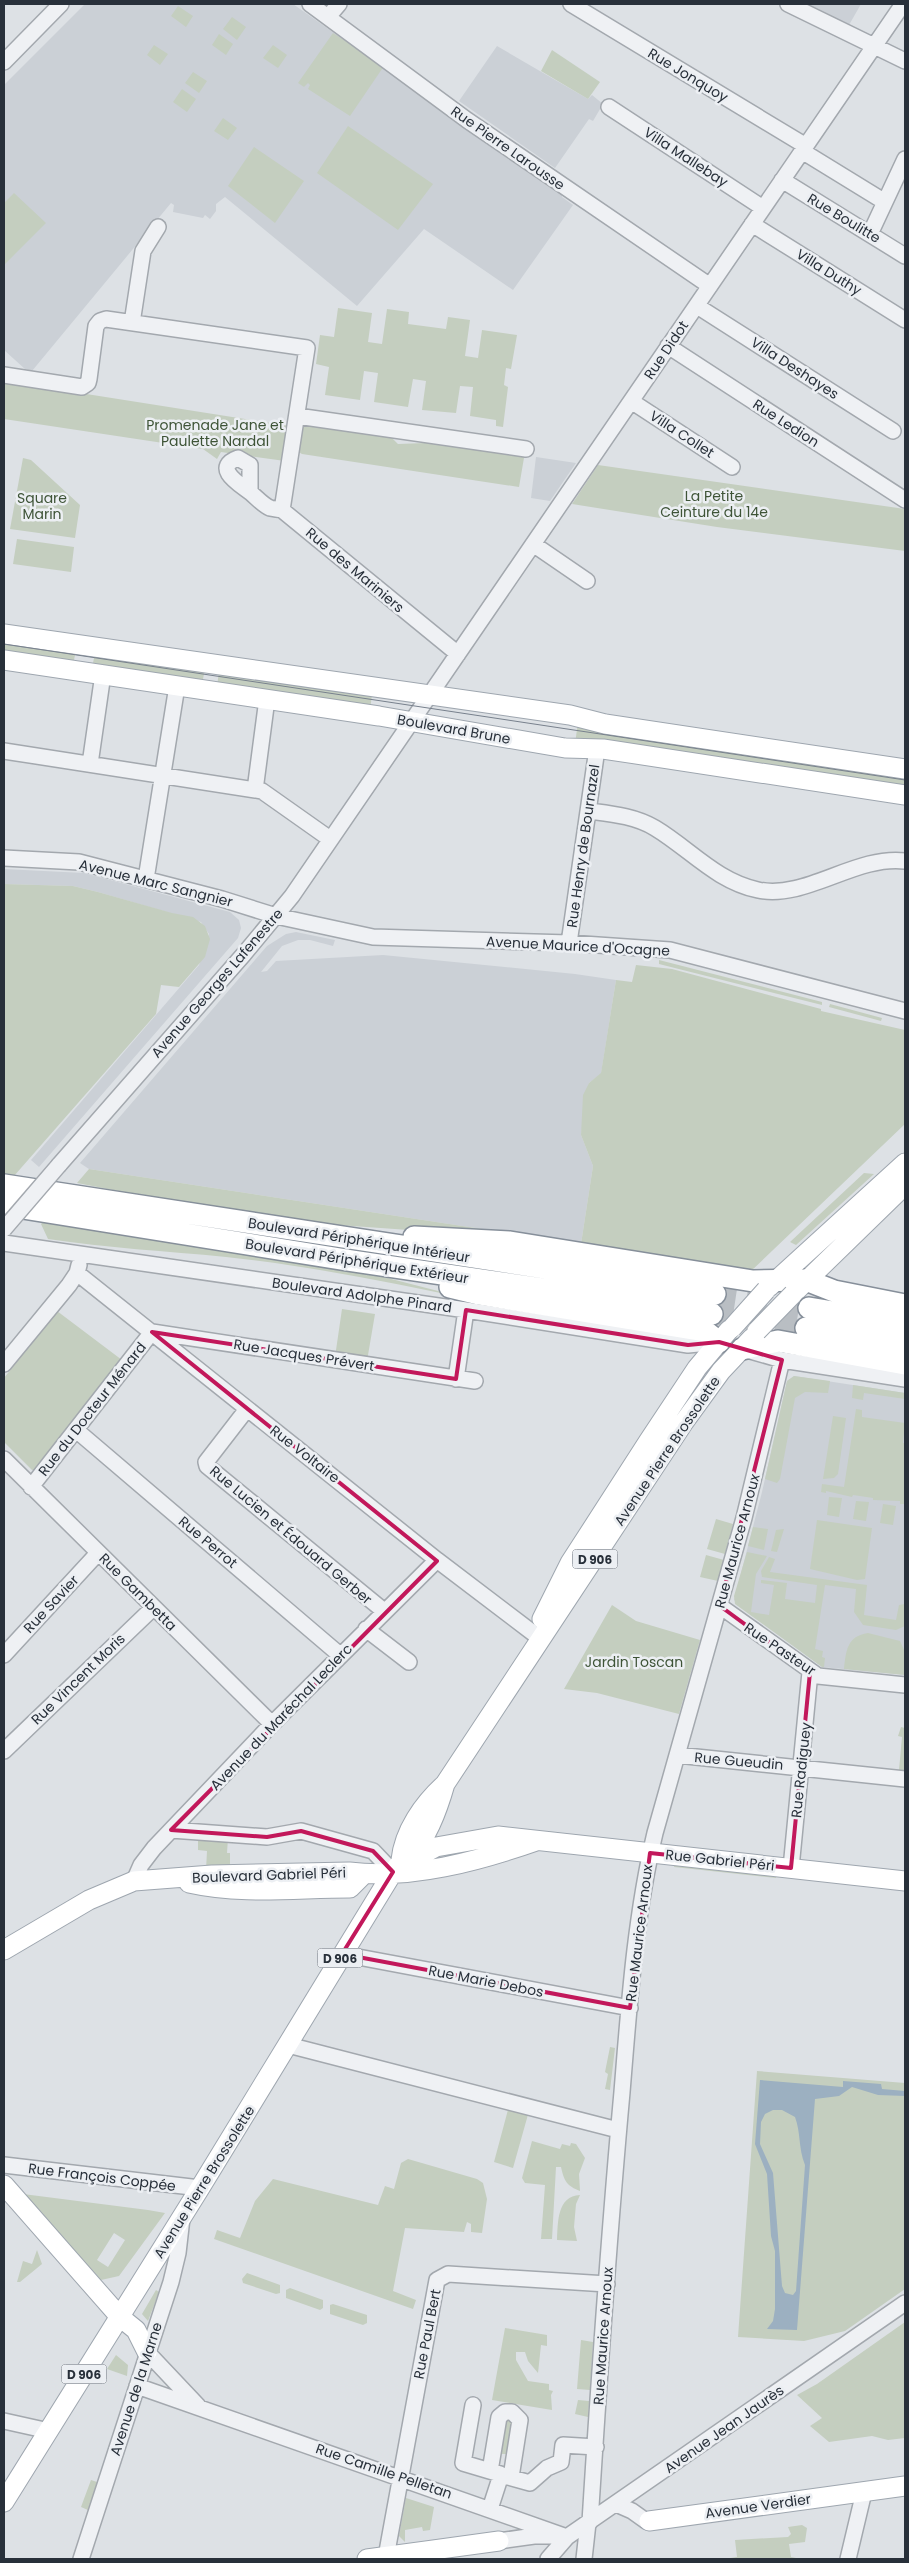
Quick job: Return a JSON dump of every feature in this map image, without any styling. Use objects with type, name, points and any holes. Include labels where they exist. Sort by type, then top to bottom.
[{"type":"highway","name":"Boulevard Périphérique Intérieur","points":[[4,1185],[327,1235],[713,1304]]},
{"type":"highway","name":"Boulevard Périphérique Extérieur","points":[[4,1205],[354,1261],[713,1304]]},
{"type":"highway","points":[[327,1235],[510,1242],[739,1279],[770,1286],[834,1291],[905,1305]]},
{"type":"highway","points":[[354,1261],[479,1294],[725,1335]]},
{"type":"highway","points":[[905,1324],[807,1318],[905,1344]]},
{"type":"highway","points":[[742,1349],[778,1342],[905,1364]]},
{"type":"main road","name":"Boulevard Brune","points":[[4,634],[570,715],[605,724],[905,770]]},
{"type":"main road","name":"Boulevard Brune","points":[[4,663],[103,674],[565,748],[597,749],[905,795]]},
{"type":"main road","name":"Avenue Pierre Brossolette","points":[[512,1680],[533,1633],[576,1555],[693,1374],[725,1335],[770,1286],[905,1163]]},
{"type":"main road","name":"Avenue Pierre Brossolette","points":[[4,2502],[200,2188],[397,1866],[403,1842],[408,1833],[431,1797],[445,1784],[512,1680],[570,1598],[684,1422],[716,1376],[757,1331],[905,1185]]},
{"type":"main road","points":[[725,1335],[742,1349]]},
{"type":"main road","name":"Rue Gabriel Péri","points":[[397,1866],[436,1847],[498,1836],[905,1881]]},
{"type":"main road","name":"Boulevard Gabriel Péri","points":[[4,1950],[89,1900],[134,1881],[173,1880],[240,1874],[349,1872],[364,1874],[397,1866]]},
{"type":"main road","points":[[4,2185],[120,2317],[136,2330],[147,2352]]},
{"type":"main road","name":"Avenue Verdier","points":[[650,2521],[905,2486]]},
{"type":"main road","points":[[376,2558],[499,2541]]},
{"type":"street","points":[[4,62],[61,4]]},
{"type":"street","name":"Rue Pierre Larousse","points":[[310,4],[467,120],[710,286]]},
{"type":"street","points":[[328,17],[339,4]]},
{"type":"street","name":"Rue Jonquoy","points":[[571,4],[804,148],[885,202]]},
{"type":"street","points":[[788,4],[905,61]]},
{"type":"street","name":"Rue Didot","points":[[411,722],[903,4]]},
{"type":"street","name":"Villa Mallebay","points":[[609,107],[763,208]]},
{"type":"street","points":[[870,234],[905,159]]},
{"type":"street","name":"Rue Boulitte","points":[[782,180],[905,256]]},
{"type":"street","name":"Villa Duthy","points":[[752,224],[905,320]]},
{"type":"street","points":[[132,323],[143,251],[158,227]]},
{"type":"street","name":"Villa Deshayes","points":[[697,306],[893,431]]},
{"type":"street","points":[[4,375],[82,387],[88,384],[96,326],[100,321],[106,319],[307,348],[282,510]]},
{"type":"street","name":"Rue Ledion","points":[[668,346],[904,500]]},
{"type":"street","name":"Villa Collet","points":[[631,401],[732,467]]},
{"type":"street","points":[[297,416],[526,449]]},
{"type":"street","name":"Rue des Mariniers","points":[[250,492],[270,508],[282,510],[458,654]]},
{"type":"street","points":[[533,544],[587,580]]},
{"type":"street","points":[[90,764],[103,674]]},
{"type":"street","points":[[146,879],[177,686]]},
{"type":"street","points":[[255,790],[267,700]]},
{"type":"street","name":"Avenue Georges Lafenestre","points":[[4,1229],[276,916],[411,722]]},
{"type":"street","name":"Rue Henry de Bournazel","points":[[569,943],[597,749]]},
{"type":"street","points":[[4,751],[262,791],[330,839]]},
{"type":"street","points":[[589,811],[621,815],[654,828],[723,878],[760,890],[789,889],[880,861],[905,862]]},
{"type":"street","name":"Avenue Marc Sangnier","points":[[4,858],[79,862],[276,916]]},
{"type":"street","name":"Avenue Maurice d'Ocagne","points":[[276,916],[373,937],[569,943],[670,950],[905,1011]]},
{"type":"street","name":"Boulevard Adolphe Pinard","points":[[4,1243],[466,1310],[688,1345],[725,1335]]},
{"type":"street","points":[[4,1364],[77,1273],[80,1254]]},
{"type":"street","name":"Rue Voltaire","points":[[77,1273],[437,1560],[533,1633]]},
{"type":"street","points":[[456,1379],[466,1310]]},
{"type":"street","name":"Rue Jacques Prévert","points":[[152,1332],[475,1381]]},
{"type":"street","name":"Rue du Docteur Ménard","points":[[31,1487],[152,1332]]},
{"type":"street","points":[[742,1349],[782,1360],[905,1379]]},
{"type":"street","name":"Rue Maurice Arnoux","points":[[584,2559],[596,2447],[618,2130],[630,2008],[650,1854],[751,1491],[782,1360]]},
{"type":"street","name":"Rue Lucien et Édouard Gerber","points":[[247,1409],[206,1462],[207,1466],[384,1611]]},
{"type":"street","name":"Rue Perrot","points":[[76,1430],[340,1655]]},
{"type":"street","name":"Rue Gambetta","points":[[4,1459],[272,1724]]},
{"type":"street","name":"Rue Savier","points":[[4,1655],[98,1553]]},
{"type":"street","name":"Avenue du Maréchal Leclerc","points":[[134,1881],[141,1865],[171,1830],[272,1724],[437,1560]]},
{"type":"street","name":"Rue Pasteur","points":[[720,1606],[810,1672],[824,1677],[905,1685]]},
{"type":"street","name":"Rue Vincent Moris","points":[[4,1751],[153,1608]]},
{"type":"street","points":[[366,1629],[409,1662]]},
{"type":"street","name":"Rue Radiguey","points":[[791,1868],[810,1672]]},
{"type":"street","name":"Rue Gueudin","points":[[677,1755],[905,1778]]},
{"type":"street","points":[[171,1830],[267,1837],[301,1831],[372,1851],[397,1866]]},
{"type":"street","name":"Rue Marie Debos","points":[[342,1954],[630,2008]]},
{"type":"street","points":[[288,2045],[618,2130]]},
{"type":"street","name":"Rue François Coppée","points":[[4,2165],[200,2188]]},
{"type":"street","name":"Avenue de la Marne","points":[[80,2559],[177,2262],[182,2216]]},
{"type":"street","name":"Rue Paul Bert","points":[[376,2558],[399,2477],[437,2280],[448,2274],[607,2284]]},
{"type":"street","name":"Avenue Jean Jaurès","points":[[548,2559],[567,2537],[905,2303]]},
{"type":"street","name":"Rue Camille Pelletan","points":[[147,2352],[200,2408]]},
{"type":"street","name":"Rue Camille Pelletan","points":[[136,2386],[567,2537]]},
{"type":"street","points":[[473,2405],[463,2463],[530,2483],[542,2471],[561,2462],[563,2445],[596,2447]]},
{"type":"street","points":[[4,2421],[49,2431]]},
{"type":"street","points":[[490,2509],[501,2474]]},
{"type":"street","points":[[848,2559],[864,2492]]},
{"type":"street","name":"Avenue Verdier","points":[[616,2504],[632,2511],[646,2521],[650,2521]]},
{"type":"street","points":[[499,2541],[534,2536],[567,2537]]},
{"type":"highlighted area","points":[[466,1310],[688,1345],[719,1342],[782,1360],[720,1606],[810,1672],[791,1868],[650,1853],[630,2008],[342,1954],[393,1872],[373,1851],[301,1831],[267,1837],[171,1830],[437,1561],[152,1332],[456,1379]]},
{"type":"shaded area","points":[[85,4],[293,4],[562,194],[562,197],[573,205],[513,290],[424,229],[357,306],[225,197],[216,204],[216,211],[210,219],[205,215],[203,218],[173,212],[174,205],[171,203],[32,371],[25,369],[4,350],[4,85]]},
{"type":"shaded area","points":[[806,4],[861,4],[849,25]]},
{"type":"shaded area","points":[[497,46],[588,99],[592,95],[603,104],[593,121],[589,119],[555,168],[459,101]]},
{"type":"shaded area","points":[[536,457],[576,463],[550,501],[531,498]]},
{"type":"shaded area","points":[[4,869],[84,873],[230,912],[239,920],[241,928],[238,938],[39,1167],[31,1160],[199,965],[209,934],[201,922],[98,892],[73,886],[4,884]]},
{"type":"shaded area","points":[[296,932],[335,940],[333,946],[310,940],[298,940],[282,946],[261,972],[267,971],[276,961],[383,955],[575,974],[616,980],[601,1074],[589,1083],[581,1135],[593,1166],[581,1244],[89,1169],[80,1163],[267,946],[286,934]]},
{"type":"shaded area","points":[[794,1376],[905,1393],[905,1675],[822,1667],[734,1600],[762,1492],[787,1381]]},
{"type":"green space","points":[[178,6],[193,16],[186,27],[171,16]]},
{"type":"green space","points":[[232,17],[246,27],[237,40],[223,29]]},
{"type":"green space","points":[[333,33],[384,66],[350,116],[308,89],[310,85],[308,83],[304,87],[298,83]]},
{"type":"green space","points":[[219,34],[233,44],[226,55],[212,45]]},
{"type":"green space","points":[[154,45],[168,54],[160,65],[147,55]]},
{"type":"green space","points":[[273,45],[287,55],[278,68],[263,58]]},
{"type":"green space","points":[[552,50],[600,82],[588,99],[541,71]]},
{"type":"green space","points":[[193,72],[207,81],[199,93],[185,83]]},
{"type":"green space","points":[[182,89],[196,99],[187,112],[173,102]]},
{"type":"green space","points":[[223,118],[237,128],[228,140],[214,131]]},
{"type":"green space","points":[[348,126],[433,184],[398,230],[317,173]]},
{"type":"green space","points":[[254,147],[304,181],[275,223],[228,186]]},
{"type":"green space","points":[[14,193],[46,223],[4,265],[4,203]]},
{"type":"green space","points":[[338,308],[372,313],[368,342],[382,344],[387,309],[409,312],[408,324],[446,329],[448,317],[470,320],[465,356],[478,358],[482,330],[517,335],[511,369],[506,368],[504,385],[508,387],[503,427],[496,426],[496,420],[470,416],[473,387],[460,386],[456,413],[422,410],[426,381],[413,379],[408,407],[374,402],[378,373],[364,371],[360,400],[325,395],[329,367],[316,364],[320,335],[334,337]]},
{"type":"green space","name":"Promenade Jane et Paulette Nardal","points":[[4,381],[290,426],[285,461],[221,452],[217,459],[203,449],[4,419]]},
{"type":"green space","name":"Promenade Jane et Paulette Nardal","points":[[300,426],[387,433],[398,444],[425,443],[435,439],[525,452],[519,487],[302,454],[297,451]]},
{"type":"green space","name":"Square Marin","points":[[23,458],[31,460],[80,505],[75,538],[10,529]]},
{"type":"green space","name":"La Petite Ceinture du 14e","points":[[598,465],[905,509],[905,551],[717,527],[572,504]]},
{"type":"green space","points":[[17,539],[74,547],[71,572],[13,564]]},
{"type":"green space","points":[[4,639],[76,650],[73,665],[4,654]]},
{"type":"green space","points":[[95,653],[205,669],[202,684],[92,668]]},
{"type":"green space","points":[[219,671],[372,695],[370,710],[217,687]]},
{"type":"green space","points":[[578,722],[905,775],[905,790],[575,744]]},
{"type":"green space","points":[[4,884],[73,886],[193,917],[205,926],[210,939],[205,957],[179,987],[161,985],[156,1014],[14,1176],[4,1175]]},
{"type":"green space","points":[[659,960],[822,1002],[822,1005],[659,964]]},
{"type":"green space","points":[[636,965],[672,969],[821,1009],[821,1011],[905,1030],[905,1124],[749,1273],[451,1233],[268,1220],[77,1183],[89,1169],[581,1244],[593,1166],[581,1135],[583,1095],[589,1083],[601,1073],[616,980],[632,982]]},
{"type":"green space","points":[[830,1004],[882,1018],[881,1021],[829,1007]]},
{"type":"green space","points":[[864,1173],[874,1174],[796,1245],[790,1242]]},
{"type":"green space","points":[[43,1222],[368,1273],[477,1301],[289,1265],[48,1239],[41,1224]]},
{"type":"green space","points":[[342,1309],[375,1314],[367,1361],[335,1357]]},
{"type":"green space","points":[[57,1311],[122,1360],[36,1470],[32,1470],[4,1442],[4,1378]]},
{"type":"green space","points":[[794,1376],[830,1381],[828,1393],[805,1392],[795,1398],[780,1479],[777,1483],[765,1479],[787,1381]]},
{"type":"green space","points":[[853,1385],[905,1393],[905,1399],[864,1393],[863,1400],[852,1398]]},
{"type":"green space","points":[[856,1409],[862,1410],[862,1417],[905,1423],[903,1443],[905,1443],[905,1504],[900,1504],[900,1501],[873,1500],[873,1498],[853,1495],[852,1497],[826,1491],[826,1493],[821,1492],[822,1484],[844,1487]]},
{"type":"green space","points":[[833,1416],[846,1418],[838,1474],[834,1478],[823,1479]]},
{"type":"green space","points":[[829,1497],[842,1498],[839,1517],[827,1515]]},
{"type":"green space","points":[[856,1501],[869,1502],[866,1521],[853,1519]]},
{"type":"green space","points":[[883,1504],[896,1506],[893,1525],[880,1523]]},
{"type":"green space","points":[[716,1519],[733,1524],[725,1554],[707,1549]]},
{"type":"green space","points":[[817,1520],[872,1528],[865,1579],[857,1580],[810,1569]]},
{"type":"green space","points":[[753,1527],[768,1529],[764,1550],[748,1546]]},
{"type":"green space","points":[[784,1529],[777,1552],[771,1551],[776,1530]]},
{"type":"green space","points":[[747,1552],[767,1556],[756,1574],[751,1612],[769,1615],[774,1585],[761,1583],[761,1580],[787,1583],[785,1599],[815,1603],[817,1585],[762,1577],[761,1571],[769,1557],[775,1559],[770,1572],[867,1585],[864,1615],[896,1620],[899,1605],[905,1604],[905,1626],[896,1630],[863,1625],[854,1612],[856,1589],[825,1585],[815,1649],[823,1651],[822,1657],[825,1658],[824,1667],[822,1667],[735,1604],[734,1596]]},
{"type":"green space","points":[[706,1555],[724,1560],[718,1581],[700,1577]]},
{"type":"green space","name":"Jardin Toscan","points":[[612,1605],[636,1621],[700,1640],[679,1714],[597,1693],[564,1689]]},
{"type":"green space","points":[[868,1633],[900,1641],[905,1652],[905,1675],[844,1669],[849,1645],[856,1637]]},
{"type":"green space","points":[[901,1727],[905,1728],[905,1770],[899,1770],[902,1737],[898,1736]]},
{"type":"green space","points":[[198,1835],[228,1838],[227,1853],[230,1853],[230,1869],[206,1870],[207,1851],[198,1850]]},
{"type":"green space","points":[[675,1863],[777,1874],[776,1878],[674,1867]]},
{"type":"green space","points":[[610,2047],[615,2048],[610,2090],[605,2089],[608,2074],[605,2072]]},
{"type":"green space","points":[[757,2071],[905,2083],[905,2289],[845,2331],[804,2341],[738,2337]]},
{"type":"green space","points":[[509,2106],[529,2111],[513,2168],[494,2162]]},
{"type":"green space","points":[[532,2141],[560,2149],[562,2144],[570,2146],[571,2143],[576,2144],[585,2158],[579,2174],[580,2191],[567,2182],[561,2167],[556,2167],[552,2239],[541,2239],[545,2185],[525,2183],[522,2178]]},
{"type":"green space","points":[[408,2159],[477,2179],[483,2183],[487,2199],[482,2233],[471,2232],[471,2224],[467,2222],[464,2232],[405,2228],[393,2291],[416,2300],[413,2309],[214,2239],[217,2230],[240,2238],[255,2201],[273,2179],[378,2205],[385,2186],[394,2189],[401,2163]]},
{"type":"green space","points":[[23,2194],[165,2213],[119,2276],[101,2280]],"holes":[[[114,2233],[125,2240],[108,2267],[97,2260]]]},
{"type":"green space","points":[[580,2195],[576,2204],[574,2227],[577,2241],[557,2240],[560,2211],[563,2205],[572,2196]]},
{"type":"green space","points":[[37,2250],[42,2264],[20,2282],[17,2282],[23,2261],[32,2264]]},
{"type":"green space","points":[[247,2273],[280,2285],[280,2293],[276,2294],[243,2283],[242,2279]]},
{"type":"green space","points":[[290,2288],[323,2300],[323,2308],[320,2310],[286,2298],[286,2290]]},
{"type":"green space","points":[[156,2290],[159,2292],[148,2321],[142,2314]]},
{"type":"green space","points":[[333,2304],[367,2315],[367,2323],[363,2325],[330,2314],[330,2305]]},
{"type":"green space","points":[[905,2322],[905,2438],[888,2440],[872,2436],[829,2442],[810,2426],[822,2418],[797,2395],[817,2384]]},
{"type":"green space","points":[[505,2328],[547,2335],[547,2346],[541,2345],[538,2373],[528,2361],[525,2352],[516,2352],[516,2360],[528,2381],[549,2384],[549,2390],[553,2391],[551,2395],[552,2410],[492,2400]]},
{"type":"green space","points":[[581,2340],[593,2342],[590,2390],[577,2389]]},
{"type":"green space","points":[[116,2355],[128,2365],[127,2376],[107,2369]]},
{"type":"green space","points":[[578,2400],[589,2401],[588,2417],[575,2414]]},
{"type":"green space","points":[[514,2416],[508,2454],[501,2454],[499,2452],[501,2420]]},
{"type":"green space","points":[[91,2480],[97,2482],[88,2510],[81,2507]]},
{"type":"green space","points":[[406,2498],[434,2507],[430,2530],[423,2531],[422,2527],[405,2530],[405,2542],[399,2536]]},
{"type":"green space","points":[[802,2525],[807,2528],[805,2542],[789,2544],[791,2557],[801,2559],[724,2559],[737,2557],[735,2540],[788,2537],[791,2534],[788,2527]]},
{"type":"water","points":[[760,2080],[843,2087],[843,2081],[881,2084],[882,2089],[905,2091],[905,2096],[878,2095],[852,2087],[839,2096],[815,2099],[797,2330],[767,2329],[773,2321],[775,2309],[775,2251],[771,2236],[767,2174],[755,2144]],"holes":[[[773,2110],[782,2110],[795,2117],[805,2165],[796,2291],[793,2295],[785,2293],[782,2286],[773,2173],[760,2144],[761,2122],[765,2114]]]},
{"type":"tunnel","points":[[715,1294],[809,1308]]},
{"type":"tunnel","points":[[712,1314],[806,1328]]},
{"type":"tram line","points":[[4,644],[905,780]]}]
